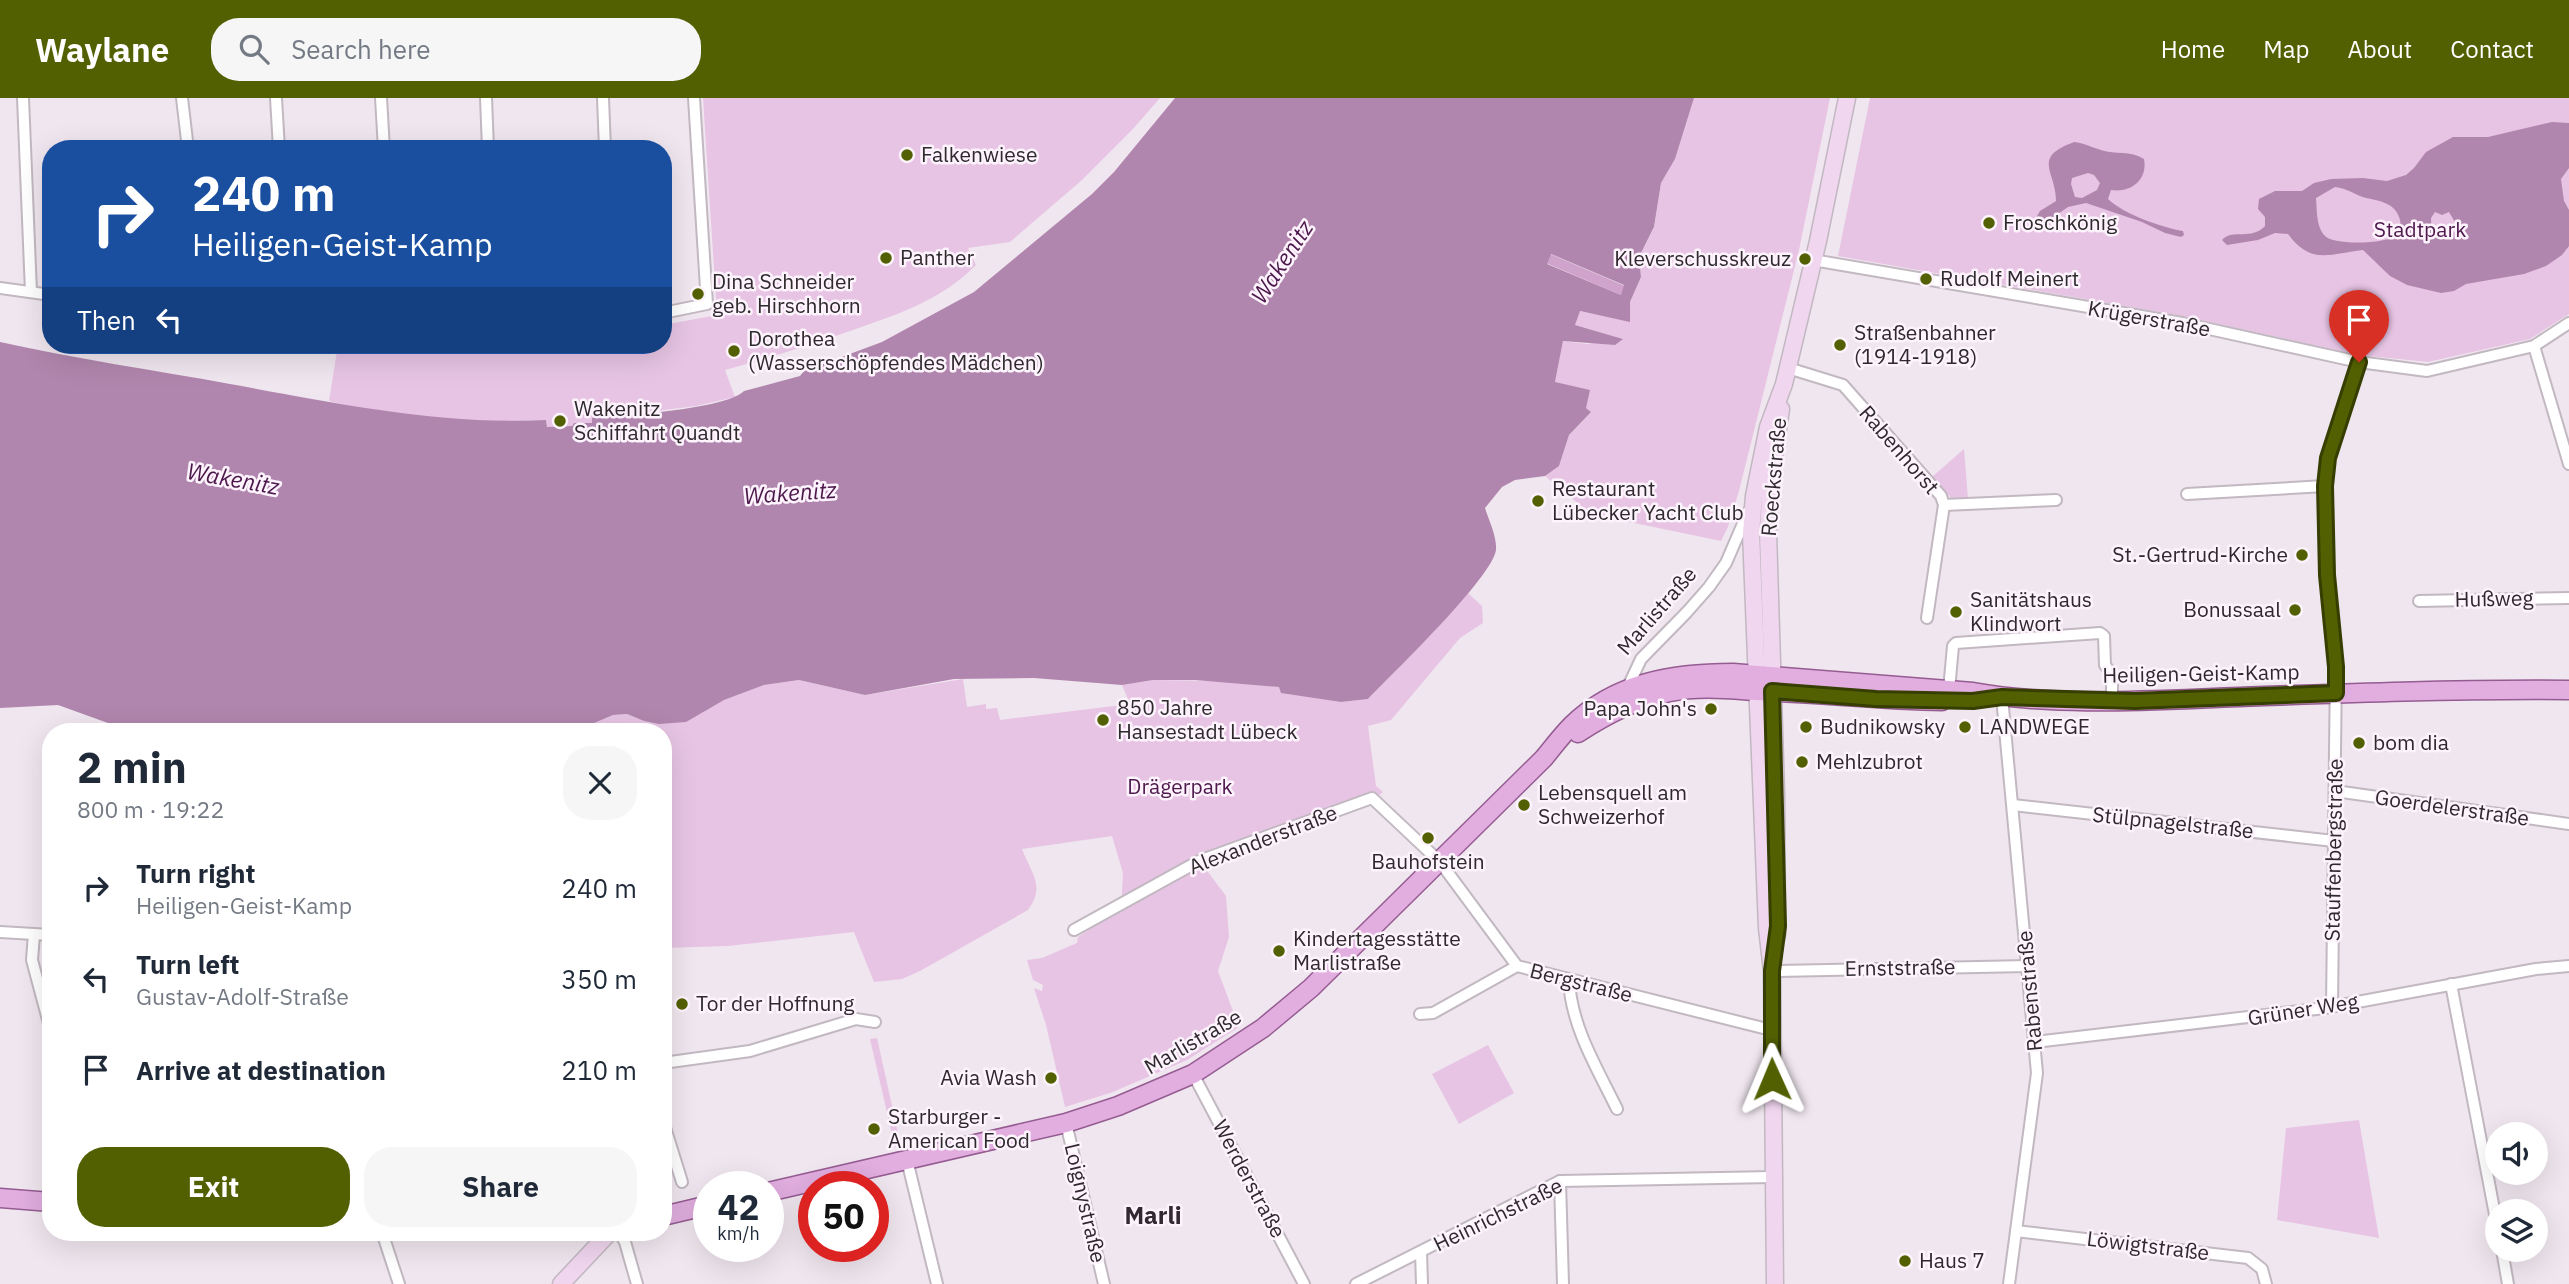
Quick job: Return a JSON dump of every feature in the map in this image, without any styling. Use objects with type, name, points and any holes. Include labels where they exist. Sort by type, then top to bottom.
[{"type":"main road","name":"Roeckstraße","points":[[1764,684],[1770,488],[1782,393],[1847,98]]},
{"type":"main road","name":"Roeckstraße","points":[[1764,684],[1751,559],[1754,496],[1768,427],[1782,393]]},
{"type":"main road","name":"Heiligen-Geist-Kamp","points":[[1597,713],[1627,689],[1670,677],[1704,673],[1764,684],[1899,700],[1973,701],[2002,697]]},
{"type":"main road","name":"Heiligen-Geist-Kamp","points":[[1597,713],[1673,691],[1764,684],[2112,701],[2336,693],[2569,690]]},
{"type":"main road","points":[[1764,684],[1767,928],[1772,971],[1775,1284]]},
{"type":"main road","name":"Marlistraße","points":[[784,1188],[1066,1122],[1118,1106],[1193,1074],[1263,1028],[1311,988],[1544,758],[1597,713]]},
{"type":"main road","points":[[0,1198],[42,1201]]},
{"type":"main road","points":[[672,1214],[693,1209]]},
{"type":"main road","points":[[561,1284],[602,1241]]},
{"type":"street","points":[[23,98],[31,292]]},
{"type":"street","points":[[182,98],[187,140]]},
{"type":"street","points":[[276,98],[278,140]]},
{"type":"street","points":[[381,98],[383,140]]},
{"type":"street","points":[[486,98],[488,140]]},
{"type":"street","points":[[603,98],[605,140]]},
{"type":"street","points":[[672,311],[707,304],[694,98]]},
{"type":"street","name":"Krügerstraße","points":[[1813,260],[2182,323],[2359,362],[2427,371],[2534,346]]},
{"type":"street","points":[[0,288],[42,294]]},
{"type":"street","points":[[2569,323],[2534,346],[2569,464]]},
{"type":"street","name":"Stauffenbergstraße","points":[[2332,1007],[2336,667],[2327,575],[2325,486],[2328,458],[2359,362]]},
{"type":"street","name":"Rabenhorst","points":[[1787,368],[1843,385],[1941,496],[1944,505],[1927,618]]},
{"type":"street","points":[[2187,494],[2325,486]]},
{"type":"street","name":"Roeckstraße","points":[[1728,559],[1754,496]]},
{"type":"street","points":[[1944,505],[2056,500]]},
{"type":"street","points":[[1728,559],[1768,562]]},
{"type":"street","name":"Marlistraße","points":[[1627,689],[1641,659],[1709,587],[1728,559]]},
{"type":"street","name":"Hußweg","points":[[2419,601],[2569,598]]},
{"type":"street","points":[[1949,691],[1953,646],[1956,643],[2103,634],[2105,666],[2112,675],[2112,701]]},
{"type":"street","name":"Rabenstraße","points":[[2002,697],[2037,1073],[2009,1284]]},
{"type":"street","name":"Goerdelerstraße","points":[[2335,791],[2569,824]]},
{"type":"street","name":"Alexanderstraße","points":[[1074,930],[1199,861],[1372,798],[1440,862]]},
{"type":"street","name":"Stülpnagelstraße","points":[[2012,805],[2334,841]]},
{"type":"street","name":"Bergstraße","points":[[1440,862],[1517,967],[1771,1030]]},
{"type":"street","points":[[0,932],[42,934]]},
{"type":"street","points":[[34,934],[32,960],[42,997]]},
{"type":"street","name":"Ernststraße","points":[[1772,971],[2028,965]]},
{"type":"street","name":"Grüner Weg","points":[[2035,1042],[2332,1007],[2451,984],[2569,966]]},
{"type":"street","points":[[1420,1014],[1433,1013],[1517,967]]},
{"type":"street","points":[[1569,979],[1571,1007],[1617,1109]]},
{"type":"street","points":[[2451,984],[2492,1199]]},
{"type":"street","points":[[672,1062],[750,1051],[856,1019],[875,1023]]},
{"type":"street","name":"Werderstraße","points":[[1193,1074],[1304,1284]]},
{"type":"street","name":"Loignystraße","points":[[1066,1122],[1104,1284]]},
{"type":"street","points":[[672,1150],[682,1182]]},
{"type":"street","points":[[907,1160],[937,1284]]},
{"type":"street","name":"Heinrichstraße","points":[[1356,1284],[1560,1181],[1773,1177]]},
{"type":"street","points":[[1560,1181],[1563,1284]]},
{"type":"street","name":"Löwigtstraße","points":[[2016,1231],[2248,1258],[2262,1269],[2266,1284]]},
{"type":"street","points":[[385,1241],[399,1284]]},
{"type":"street","points":[[624,1241],[637,1284]]},
{"type":"street","points":[[1421,1252],[1422,1284]]},
{"type":"street","points":[[2504,1262],[2508,1284]]},
{"type":"green space","points":[[703,98],[1160,98],[1082,180],[1010,242],[968,248],[976,265],[949,288],[919,305],[886,318],[725,370],[735,397],[696,406],[592,419],[592,423],[547,427],[546,420],[492,421],[409,416],[329,401],[337,354],[672,354],[672,323],[717,315]]},
{"type":"green space","points":[[1694,98],[1830,98],[1799,250],[1739,491],[1721,541],[1591,514],[1545,476],[1559,466],[1569,435],[1591,412],[1555,382],[1563,341],[1587,344],[1623,339],[1575,325],[1579,311],[1630,321],[1630,302],[1641,277],[1639,257],[1654,228],[1661,183],[1675,159]]},
{"type":"green space","name":"Stadtpark","points":[[1870,98],[2569,98],[2569,314],[2530,339],[2428,362],[2360,355],[2176,315],[1838,256]]},
{"type":"green space","points":[[1964,449],[1968,499],[1953,500],[1932,477]]},
{"type":"green space","name":"Drägerpark","points":[[1468,593],[1482,606],[1483,623],[1460,638],[1391,720],[1368,726],[1376,786],[1383,792],[1367,804],[1205,868],[1226,896],[1229,937],[1218,971],[1239,1027],[1187,1060],[1113,1092],[1065,1107],[1046,1025],[1034,988],[1042,991],[1043,985],[1033,980],[1027,960],[1042,958],[1077,943],[1078,937],[1121,908],[1123,873],[1112,836],[1022,849],[1036,886],[1036,894],[1028,910],[902,979],[874,982],[854,932],[728,946],[672,948],[672,723],[594,723],[613,715],[627,714],[644,721],[724,700],[764,685],[799,680],[865,695],[963,679],[967,707],[986,704],[986,709],[997,708],[1000,720],[1130,704],[1122,685],[1153,680],[1220,681],[1280,687],[1341,702],[1368,699]]},
{"type":"green space","points":[[877,1038],[901,1146],[895,1147],[870,1039]]},
{"type":"green space","points":[[1488,1045],[1514,1093],[1459,1124],[1432,1074]]},
{"type":"green space","points":[[2359,1120],[2379,1238],[2277,1220],[2286,1128]]},
{"type":"shaded area","points":[[1550,254],[1625,286],[1621,295],[1546,263]]},
{"type":"water","name":"Wakenitz","points":[[1175,98],[1694,98],[1675,159],[1661,183],[1654,227],[1639,257],[1641,277],[1630,302],[1630,322],[1580,311],[1575,325],[1623,339],[1615,345],[1563,341],[1555,382],[1590,390],[1586,408],[1591,412],[1569,435],[1559,466],[1545,476],[1515,480],[1502,487],[1485,508],[1496,545],[1490,563],[1460,603],[1368,699],[1341,702],[1281,693],[1279,687],[1195,680],[1153,680],[1122,685],[1034,678],[954,679],[865,695],[799,680],[764,685],[724,700],[686,722],[672,723],[644,721],[627,714],[613,715],[594,723],[108,723],[58,705],[0,708],[0,342],[42,350],[42,354],[61,354],[387,411],[466,419],[546,420],[547,427],[572,426],[574,423],[592,423],[592,418],[716,403],[744,391],[800,376],[804,371],[882,342],[974,292],[1092,194],[1114,172]],"holes":[[[1551,254],[1624,285],[1621,295],[1547,264]]]},
{"type":"water","points":[[2552,122],[2569,123],[2569,168],[2561,179],[2564,201],[2569,210],[2569,246],[2562,255],[2546,266],[2524,274],[2466,284],[2454,291],[2441,293],[2407,285],[2390,276],[2363,250],[2330,255],[2313,254],[2296,244],[2288,234],[2275,233],[2258,240],[2227,245],[2222,240],[2231,235],[2254,233],[2265,226],[2265,217],[2258,209],[2259,199],[2275,191],[2302,191],[2314,183],[2331,179],[2363,178],[2387,181],[2406,175],[2426,152],[2453,137],[2488,137]],"holes":[[[2335,187],[2391,206],[2400,220],[2397,235],[2382,240],[2360,242],[2329,239],[2321,231],[2318,222],[2316,198]],[[2435,212],[2442,215],[2449,212],[2459,229],[2449,235],[2432,235],[2431,218]]]},
{"type":"water","points":[[2074,142],[2107,151],[2133,154],[2144,159],[2141,179],[2131,187],[2111,190],[2108,199],[2133,215],[2183,231],[2184,235],[2181,237],[2165,233],[2142,222],[2086,203],[2068,207],[2045,223],[2040,222],[2037,216],[2040,211],[2056,201],[2049,160],[2061,148]],"holes":[[[2088,173],[2094,175],[2100,183],[2097,190],[2082,198],[2075,197],[2072,178]]]},
{"type":"place","name":"Falkenwiese","points":[[907,155]]},
{"type":"place","name":"Froschkönig","points":[[1989,223]]},
{"type":"place","name":"Panther","points":[[886,258]]},
{"type":"place","name":"Kleverschusskreuz","points":[[1805,259]]},
{"type":"place","name":"Rudolf Meinert","points":[[1926,279]]},
{"type":"place","name":"Dina Schneider geb. Hirschhorn","points":[[698,294]]},
{"type":"place","name":"Straßenbahner (1914-1918)","points":[[1840,345]]},
{"type":"place","name":"Dorothea (Wasserschöpfendes Mädchen)","points":[[734,351]]},
{"type":"place","name":"Wakenitz Schiffahrt Quandt","points":[[560,421]]},
{"type":"place","name":"Restaurant Lübecker Yacht Club","points":[[1538,501]]},
{"type":"place","name":"St.-Gertrud-Kirche","points":[[2302,555]]},
{"type":"place","name":"Bonussaal","points":[[2295,610]]},
{"type":"place","name":"Sanitätshaus Klindwort","points":[[1956,612]]},
{"type":"place","name":"Papa John's","points":[[1711,709]]},
{"type":"place","name":"850 Jahre Hansestadt Lübeck","points":[[1103,720]]},
{"type":"place","name":"Budnikowsky","points":[[1806,727]]},
{"type":"place","name":"LANDWEGE","points":[[1965,727]]},
{"type":"place","name":"bom dia","points":[[2359,743]]},
{"type":"place","name":"Mehlzubrot","points":[[1802,762]]},
{"type":"place","name":"Lebensquell am Schweizerhof","points":[[1524,805]]},
{"type":"place","name":"Bauhofstein","points":[[1428,838]]},
{"type":"place","name":"Kindertagesstätte Marlistraße","points":[[1279,951]]},
{"type":"place","name":"Tor der Hoffnung","points":[[682,1004]]},
{"type":"place","name":"Avia Wash","points":[[1051,1078]]},
{"type":"place","name":"Starburger - American Food","points":[[874,1129]]},
{"type":"place","name":"Haus 7","points":[[1905,1261]]},
{"type":"district","name":"Marli","points":[[1153,1216]]},
{"type":"route","points":[[1772,1079],[1772,971],[1778,926],[1772,691],[1876,699],[1973,701],[2002,697],[2135,701],[2336,693],[2327,575],[2325,486],[2328,458],[2359,362]]}]
